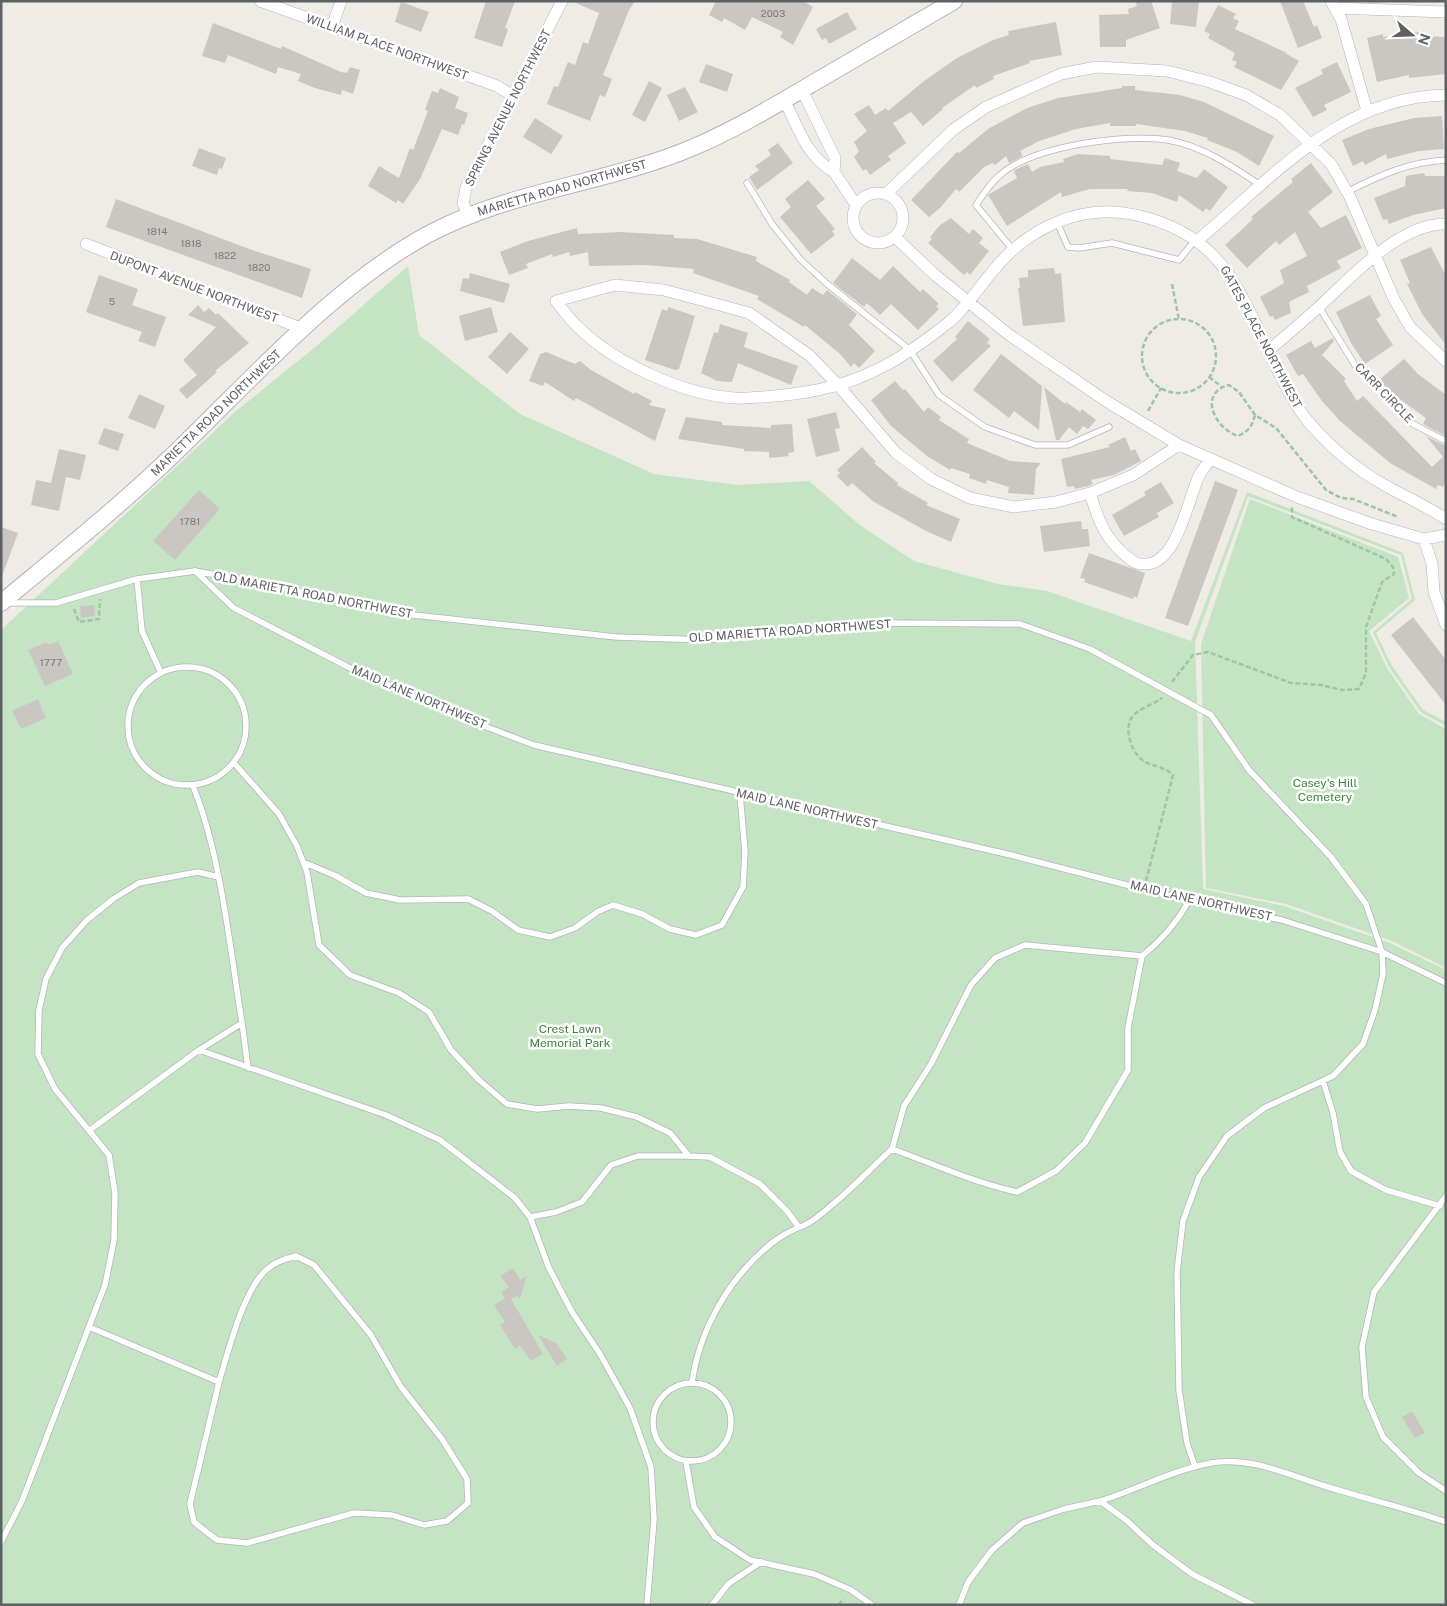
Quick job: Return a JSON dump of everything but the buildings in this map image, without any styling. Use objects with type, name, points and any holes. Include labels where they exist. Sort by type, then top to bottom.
[{"type":"main road","name":"MARIETTA ROAD NORTHWEST","points":[[1,603],[79,538],[172,456],[303,329],[387,260],[427,236],[468,216],[510,201],[624,172],[693,147],[802,90],[954,1]]},
{"type":"street","name":"WILLIAM PLACE NORTHWEST","points":[[260,1],[497,86],[513,96]]},
{"type":"street","points":[[332,27],[341,1]]},
{"type":"street","name":"SPRING AVENUE NORTHWEST","points":[[468,216],[464,203],[466,188],[562,1]]},
{"type":"street","points":[[1367,111],[1341,19],[1333,5],[1381,5],[1446,12]]},
{"type":"street","points":[[887,193],[954,129],[986,107],[1061,74],[1096,67],[1167,71],[1210,82],[1246,95],[1280,115],[1331,164],[1347,192],[1394,299],[1410,327],[1446,361]]},
{"type":"street","points":[[802,90],[835,158],[834,172]]},
{"type":"street","points":[[1197,239],[1288,160],[1322,134],[1367,111],[1423,95],[1446,95]]},
{"type":"street","points":[[784,100],[810,153],[842,180],[856,204]]},
{"type":"street","points":[[887,193],[898,201],[903,210],[902,228],[895,237],[887,242],[878,244],[868,241],[860,235],[854,225],[853,214],[856,204],[868,194],[887,193]]},
{"type":"street","name":"GATES PLACE NORTHWEST","points":[[838,385],[871,373],[910,350],[950,322],[993,270],[1036,231],[1057,222],[1096,212],[1133,214],[1165,223],[1197,239],[1217,257],[1231,278],[1291,398],[1311,425],[1347,459],[1380,482],[1446,519]]},
{"type":"street","points":[[1268,351],[1375,255],[1406,236],[1423,229],[1446,224]]},
{"type":"street","points":[[895,237],[934,274],[1039,357],[1179,445],[1297,497],[1372,524],[1424,539],[1446,536]]},
{"type":"street","name":"DUPONT AVENUE NORTHWEST","points":[[86,244],[303,329]]},
{"type":"street","points":[[838,385],[806,394],[735,398],[685,388],[644,371],[604,349],[578,328],[556,301],[615,285],[664,290],[749,313],[809,355],[838,385],[896,452],[930,479],[970,498],[1014,507],[1056,502],[1090,494],[1133,474],[1179,445]]},
{"type":"street","points":[[1090,494],[1106,536],[1120,552],[1135,563],[1153,564],[1166,555],[1176,536],[1199,476],[1211,459]]},
{"type":"street","points":[[1424,539],[1432,564],[1434,592],[1446,625]]},
{"type":"lane","points":[[1013,250],[976,205],[1000,174],[1026,160],[1066,147],[1129,138],[1170,140],[1224,160],[1260,186]]},
{"type":"lane","points":[[1347,192],[1395,168],[1420,162],[1446,160]]},
{"type":"lane","points":[[747,183],[772,224],[800,259],[826,284],[910,350],[939,394],[985,427],[1036,445],[1068,445],[1109,428]]},
{"type":"lane","points":[[1057,222],[1068,247],[1079,248],[1112,243],[1179,260],[1197,239]]},
{"type":"lane","name":"CARR CIRCLE","points":[[1319,307],[1355,365],[1413,424],[1446,441]]},
{"type":"lane","name":"OLD MARIETTA ROAD NORTHWEST","points":[[1,603],[56,603],[137,579],[195,572],[270,585],[386,612],[616,637],[706,640],[886,623],[1020,624],[1090,649],[1211,715],[1249,770],[1331,857],[1366,904],[1382,952]]},
{"type":"lane","name":"MAID LANE NORTHWEST","points":[[195,572],[234,608],[348,667],[458,716],[534,745],[1144,888],[1189,901],[1282,920],[1382,952],[1446,983]]},
{"type":"lane","points":[[137,579],[142,631],[161,673]]},
{"type":"lane","points":[[191,666],[208,670],[226,680],[235,690],[244,708],[247,720],[245,740],[234,763],[220,776],[193,786],[162,781],[138,762],[127,733],[131,704],[146,682],[167,669],[191,666]]},
{"type":"lane","points":[[234,763],[279,814],[307,872],[319,945],[350,974],[400,993],[429,1012],[451,1050],[479,1080],[507,1104],[537,1110],[569,1106],[601,1108],[637,1117],[670,1133],[689,1156]]},
{"type":"lane","points":[[193,786],[218,877],[248,1068]]},
{"type":"lane","points":[[303,862],[336,876],[366,893],[400,900],[468,899],[492,911],[518,930],[550,937],[575,928],[597,912],[613,905],[642,914],[670,930],[696,935],[722,925],[743,887],[744,852],[740,794]]},
{"type":"lane","points":[[1,1542],[22,1501],[105,1285],[114,1240],[116,1193],[109,1155],[55,1088],[38,1054],[39,1010],[46,978],[62,948],[87,920],[112,898],[138,883],[198,872],[218,877]]},
{"type":"lane","points":[[892,1150],[962,1174],[984,1184],[1018,1192],[1056,1171],[1085,1143],[1128,1070],[1128,1028],[1142,956],[1163,939],[1189,901]]},
{"type":"lane","points":[[692,1382],[695,1361],[702,1340],[721,1302],[746,1267],[773,1242],[798,1226],[806,1224],[835,1203],[892,1150],[904,1106],[931,1064],[971,985],[995,958],[1025,945],[1142,956]]},
{"type":"lane","points":[[1196,1467],[1187,1443],[1178,1390],[1177,1272],[1183,1220],[1198,1177],[1227,1136],[1264,1108],[1333,1076],[1363,1044],[1375,1010],[1381,983],[1382,952]]},
{"type":"lane","points":[[90,1130],[199,1050],[242,1023]]},
{"type":"lane","points":[[199,1050],[386,1115],[440,1140],[514,1198],[530,1217],[549,1268],[630,1408],[651,1468],[654,1519],[647,1605]]},
{"type":"lane","points":[[1323,1081],[1333,1113],[1340,1152],[1351,1171],[1386,1190],[1440,1206]]},
{"type":"lane","points":[[530,1217],[556,1212],[582,1202],[611,1165],[638,1156],[689,1156],[710,1157],[760,1184],[787,1211],[798,1226]]},
{"type":"lane","points":[[1446,1196],[1401,1253],[1374,1292],[1362,1347],[1366,1397],[1383,1437],[1418,1473],[1446,1491]]},
{"type":"lane","points":[[296,1256],[314,1264],[372,1335],[401,1387],[442,1439],[467,1480],[468,1503],[447,1521],[424,1525],[392,1515],[354,1514],[247,1543],[217,1540],[194,1522],[190,1504],[219,1382],[249,1296],[264,1271],[278,1261],[296,1256]]},
{"type":"lane","points":[[89,1327],[219,1382]]},
{"type":"lane","points":[[692,1382],[706,1385],[718,1392],[725,1400],[732,1419],[730,1433],[719,1452],[700,1462],[686,1462],[667,1453],[657,1441],[653,1427],[654,1410],[661,1398],[675,1386],[692,1382]]},
{"type":"lane","points":[[686,1462],[694,1507],[715,1537],[750,1560],[814,1574],[838,1583],[872,1605]]},
{"type":"lane","points":[[959,1605],[968,1582],[992,1550],[1023,1522],[1064,1509],[1100,1501],[1135,1490],[1166,1476],[1212,1463],[1260,1464],[1325,1486],[1398,1506],[1446,1522]]},
{"type":"lane","points":[[1100,1501],[1126,1520],[1153,1545],[1192,1574],[1253,1605]]},
{"type":"lane","points":[[712,1605],[728,1584],[761,1562]]},
{"type":"path","points":[[1172,284],[1179,320]]},
{"type":"path","points":[[1179,320],[1198,325],[1208,334],[1214,344],[1216,358],[1209,377],[1195,390],[1183,393],[1170,392],[1161,388],[1147,376],[1143,364],[1142,349],[1153,330],[1162,323],[1179,320]]},
{"type":"path","points":[[1209,377],[1222,387]]},
{"type":"path","points":[[1255,415],[1252,425],[1247,432],[1238,436],[1219,426],[1211,407],[1214,397],[1222,387],[1228,385],[1238,392],[1255,415],[1276,428],[1326,490],[1341,498],[1353,499],[1400,517]]},
{"type":"path","points":[[1143,424],[1143,419],[1161,388]]},
{"type":"path","points":[[1144,888],[1173,775],[1167,769],[1146,762],[1136,755],[1131,743],[1129,724],[1133,716],[1170,693],[1172,682],[1193,655],[1208,652],[1292,683],[1321,685],[1342,690],[1359,689],[1366,673],[1366,627],[1382,582],[1394,574],[1392,568],[1386,559],[1292,517],[1292,507],[1297,497]]},
{"type":"path","points":[[70,599],[79,622],[99,620],[100,590]]},
{"type":"path","points":[[839,1605],[842,1599]]},
{"type":"green space","name":"Crest Lawn Memorial Park","points":[[408,266],[419,335],[520,414],[654,474],[737,485],[809,481],[861,526],[914,561],[998,584],[1047,591],[1191,641],[1247,492],[1403,553],[1415,600],[1376,633],[1392,666],[1423,710],[1446,722],[1446,726],[1421,712],[1389,667],[1373,632],[1412,599],[1401,555],[1248,496],[1195,642],[1203,889],[1284,906],[1390,943],[1446,970],[1446,1605],[1,1605],[1,630],[235,412],[319,344]]},
{"type":"green space","name":"Casey's Hill Cemetery","points":[[1250,499],[1398,557],[1409,598],[1369,631],[1387,668],[1419,714],[1446,729],[1446,968],[1392,941],[1286,904],[1206,888],[1201,644]]}]
